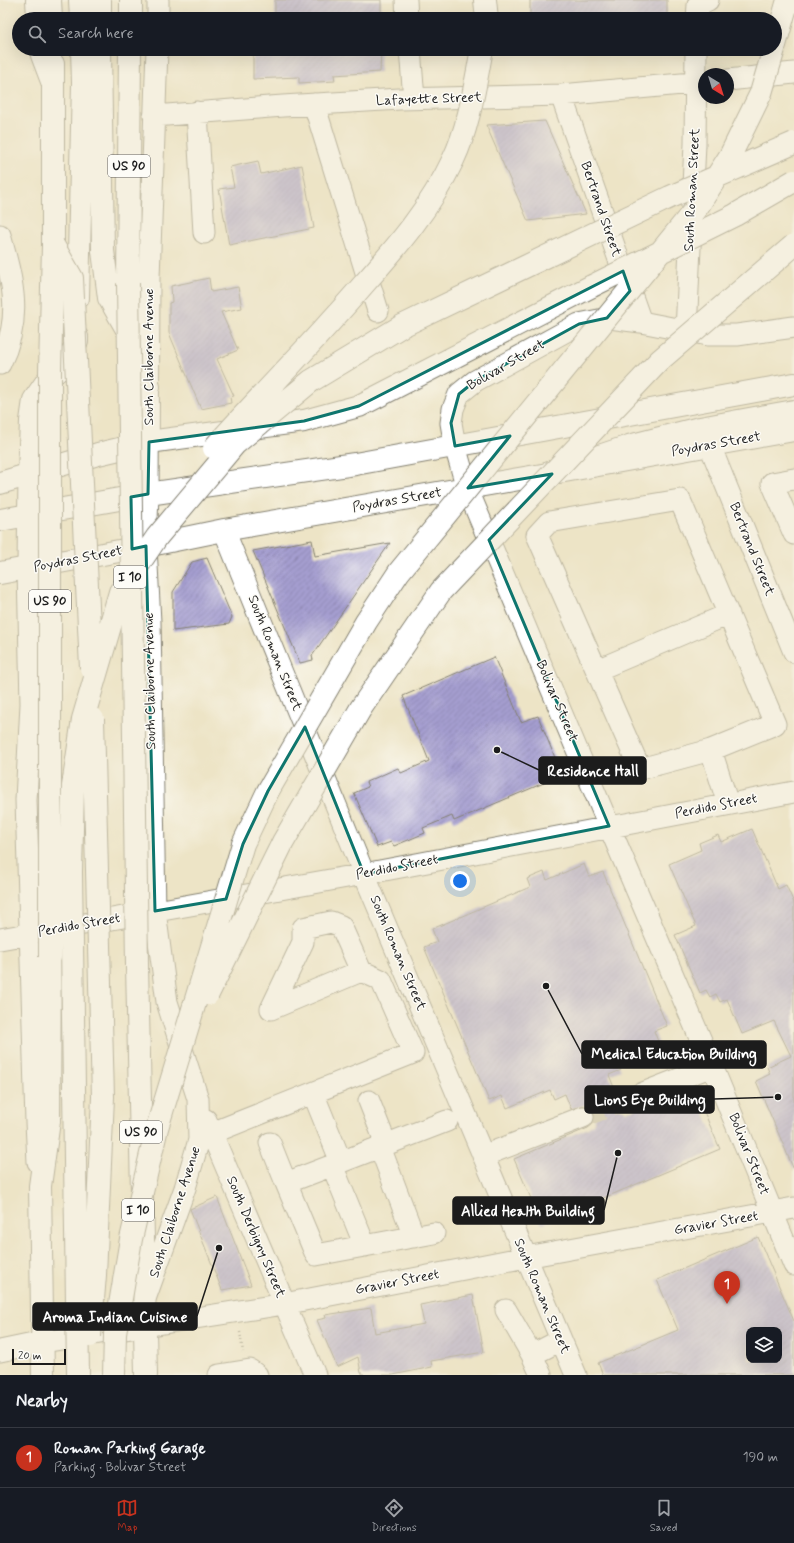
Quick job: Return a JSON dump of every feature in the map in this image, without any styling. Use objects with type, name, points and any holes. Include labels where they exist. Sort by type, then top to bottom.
[{"type":"main road","points":[[37,0],[38,12]]},
{"type":"main road","points":[[50,0],[51,12]]},
{"type":"main road","points":[[80,0],[81,12]]},
{"type":"main road","points":[[100,0],[100,12]]},
{"type":"main road","points":[[131,0],[131,12]]},
{"type":"main road","points":[[485,0],[486,12]]},
{"type":"main road","points":[[782,21],[788,0]]},
{"type":"main road","points":[[42,56],[53,84]]},
{"type":"main road","name":"US 90","points":[[44,1375],[40,1186],[49,1121],[50,372],[53,245],[52,56]]},
{"type":"main road","points":[[82,56],[83,83],[92,183],[109,298],[136,347],[149,387]]},
{"type":"main road","points":[[29,474],[31,421],[34,400],[49,378],[69,360],[76,342],[92,183],[100,56]]},
{"type":"main road","name":"South Claiborne Avenue","points":[[130,56],[128,283],[137,965],[146,1375]]},
{"type":"main road","points":[[151,542],[182,484],[261,395],[332,322],[399,245],[426,208],[454,160],[470,111],[481,56]]},
{"type":"main road","points":[[181,1049],[243,844],[268,791],[366,622],[400,572],[698,206],[730,156],[761,93],[772,56]]},
{"type":"main road","name":"I 10","points":[[78,1375],[71,887],[73,786],[83,719],[120,592],[151,542],[235,444],[311,381],[402,326],[670,197],[794,142]]},
{"type":"main road","points":[[0,483],[98,454],[149,442],[304,421],[359,406],[577,293],[735,215],[794,182]]},
{"type":"main road","points":[[53,245],[72,278],[89,598],[97,821],[103,1097],[95,1275],[86,1375]]},
{"type":"main road","name":"I 10","points":[[114,1375],[115,1334],[131,1239],[156,1128],[181,1049],[283,842],[360,708],[441,591],[660,360],[794,245]]},
{"type":"main road","points":[[0,520],[148,494],[355,464],[794,384]]},
{"type":"main road","points":[[542,475],[629,446],[700,428],[794,411]]},
{"type":"main road","name":"Poydras Street","points":[[0,573],[28,569],[151,542],[710,446],[794,430]]},
{"type":"street","points":[[158,0],[158,12]]},
{"type":"street","points":[[406,0],[407,12]]},
{"type":"street","points":[[698,12],[698,5],[708,0]]},
{"type":"street","name":"South Claiborne Avenue","points":[[145,1299],[185,1188],[199,1140],[198,1099],[167,1002],[155,911],[150,622],[151,542],[148,494],[150,278],[157,56]]},
{"type":"street","points":[[411,56],[414,99]]},
{"type":"street","name":"South Roman Street","points":[[697,56],[698,68]]},
{"type":"street","points":[[734,79],[794,73]]},
{"type":"street","name":"Lafayette Street","points":[[154,116],[314,104],[414,99],[561,95],[698,83]]},
{"type":"street","name":"Bertrand Street","points":[[561,95],[641,322]]},
{"type":"street","points":[[314,104],[378,311]]},
{"type":"street","name":"South Roman Street","points":[[686,331],[698,104]]},
{"type":"street","points":[[197,112],[204,233]]},
{"type":"street","points":[[0,235],[12,281],[14,310],[11,334],[0,364]]},
{"type":"street","name":"Bolivar Street","points":[[641,322],[609,318],[579,324],[475,381],[459,394],[453,409],[451,423],[455,446],[467,488],[712,1066],[794,1265]]},
{"type":"street","points":[[641,322],[708,335],[737,335],[794,327]]},
{"type":"street","name":"Bertrand Street","points":[[710,446],[794,652]]},
{"type":"street","points":[[29,474],[28,569],[30,704],[26,800],[36,1122],[40,1186]]},
{"type":"street","points":[[794,479],[772,483],[794,534]]},
{"type":"street","points":[[680,500],[729,614],[775,724],[711,750],[640,769],[537,535],[549,522],[680,500]]},
{"type":"street","name":"South Roman Street","points":[[224,530],[364,874],[576,1375]]},
{"type":"street","points":[[597,670],[729,614]]},
{"type":"street","points":[[711,750],[728,804]]},
{"type":"street","name":"Perdido Street","points":[[0,939],[364,874],[609,826],[794,792]]},
{"type":"street","points":[[212,1133],[413,1053],[382,980],[361,971],[341,926],[331,922],[303,928],[303,942],[271,1009],[361,971]]},
{"type":"street","points":[[628,1099],[712,1066]]},
{"type":"street","points":[[314,1093],[365,1246]]},
{"type":"street","name":"South Derbigny Street","points":[[198,1099],[315,1375]]},
{"type":"street","points":[[270,1143],[316,1255],[424,1235],[383,1146],[369,1102]]},
{"type":"street","points":[[483,1156],[583,1117]]},
{"type":"street","points":[[286,1183],[447,1121]]},
{"type":"street","name":"Gravier Street","points":[[0,1351],[43,1342],[284,1304],[794,1208]]},
{"type":"street","points":[[506,1310],[532,1355],[541,1375]]},
{"type":"street","points":[[532,1355],[561,1340]]},
{"type":"street","points":[[219,1375],[250,1370],[257,1375]]},
{"type":"path","points":[[240,1332],[243,1349]]},
{"type":"highlighted area","points":[[623,271],[630,291],[607,318],[579,324],[475,381],[459,394],[451,423],[455,446],[510,436],[468,488],[552,474],[489,540],[609,826],[364,874],[305,727],[268,791],[243,844],[226,899],[155,911],[146,546],[132,549],[131,497],[148,494],[149,442],[304,421],[359,406]]},
{"type":"building","points":[[275,0],[381,0],[381,12],[275,12]]},
{"type":"building","points":[[530,0],[667,0],[667,12],[530,12]]},
{"type":"building","points":[[253,56],[381,56],[380,72],[334,75],[335,81],[299,83],[299,77],[253,79]]},
{"type":"building","points":[[545,121],[586,214],[528,221],[486,125]]},
{"type":"building","points":[[258,161],[261,174],[302,165],[314,228],[229,245],[219,189],[234,187],[230,167]]},
{"type":"building","points":[[209,278],[211,292],[238,287],[242,308],[221,312],[238,350],[217,359],[234,396],[230,397],[231,403],[201,409],[169,333],[169,303],[172,302],[171,286]]},
{"type":"building","points":[[312,540],[315,556],[390,543],[312,656],[313,660],[300,663],[253,551]]},
{"type":"building","points":[[207,558],[232,617],[229,624],[173,631],[173,592],[192,562]]},
{"type":"building","points":[[494,657],[521,722],[538,716],[560,770],[544,777],[546,782],[454,821],[452,816],[423,828],[425,833],[394,846],[391,842],[377,847],[354,793],[368,787],[366,782],[398,768],[401,773],[429,761],[403,696]]},
{"type":"building","points":[[752,829],[778,889],[786,885],[794,903],[794,1170],[756,1081],[770,1074],[767,1067],[791,1056],[774,1021],[742,1034],[727,999],[720,1002],[716,994],[710,997],[706,990],[700,993],[675,935],[696,926],[669,864],[701,850],[699,843],[718,835],[721,842]]},
{"type":"building","points":[[584,864],[589,877],[603,872],[667,1026],[654,1031],[659,1044],[617,1062],[621,1070],[609,1075],[617,1095],[617,1104],[621,1109],[626,1111],[632,1110],[693,1086],[720,1149],[542,1224],[514,1159],[588,1128],[593,1124],[595,1119],[594,1112],[590,1107],[585,1105],[571,1109],[565,1094],[554,1099],[550,1090],[507,1108],[502,1096],[489,1101],[424,947],[437,942],[432,929],[530,887],[527,879],[544,872],[547,880]]},
{"type":"building","points":[[217,1197],[251,1285],[222,1290],[190,1209]]},
{"type":"building","points":[[758,1237],[794,1321],[794,1375],[603,1375],[598,1363],[678,1330],[657,1280]]},
{"type":"building","points":[[473,1295],[484,1352],[431,1361],[432,1367],[393,1375],[363,1375],[363,1373],[361,1373],[358,1357],[337,1367],[317,1320],[326,1318],[325,1315],[371,1308],[375,1333],[424,1324],[420,1305]]},
{"type":"tunnel","points":[[583,1117],[628,1099]]},
{"type":"place","name":"Residence Hall","points":[[497,750]]},
{"type":"place","name":"Medical Education Building","points":[[546,986]]},
{"type":"place","name":"Lions Eye Building","points":[[778,1097]]},
{"type":"place","name":"Allied Health Building","points":[[618,1153]]},
{"type":"place","name":"Aroma Indian Cuisine","points":[[219,1248]]},
{"type":"place","name":"Roman Parking Garage","points":[[727,1304]]}]
